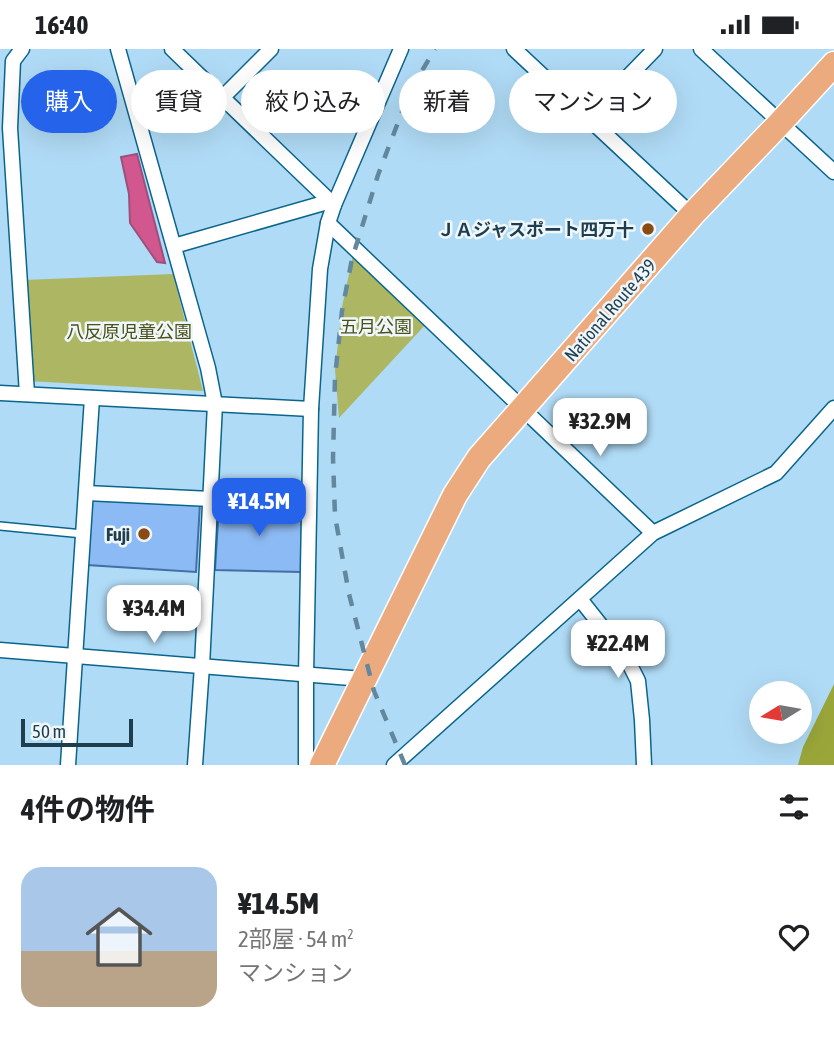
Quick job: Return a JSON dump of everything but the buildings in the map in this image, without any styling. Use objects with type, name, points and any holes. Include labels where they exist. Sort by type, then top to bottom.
[{"type":"highway","name":"National Route 439","points":[[322,765],[455,495],[479,457],[692,215],[834,64]]},
{"type":"street","points":[[22,49],[13,61],[10,128],[27,394]]},
{"type":"street","points":[[118,49],[208,368],[215,404],[195,765]]},
{"type":"street","points":[[172,49],[194,70]]},
{"type":"street","points":[[227,93],[271,49]]},
{"type":"street","points":[[306,765],[311,409],[320,269],[332,203],[401,49]]},
{"type":"street","points":[[514,49],[537,70]]},
{"type":"street","points":[[635,70],[655,49]]},
{"type":"street","points":[[701,49],[834,172]]},
{"type":"street","points":[[227,101],[332,203]]},
{"type":"street","points":[[604,133],[692,215]]},
{"type":"street","points":[[174,246],[332,203]]},
{"type":"street","points":[[328,223],[653,533]]},
{"type":"street","points":[[0,393],[311,409]]},
{"type":"street","points":[[68,765],[92,398]]},
{"type":"street","points":[[394,765],[653,533],[776,473],[834,408]]},
{"type":"street","points":[[86,493],[211,499]]},
{"type":"street","points":[[580,599],[626,657],[638,681],[644,765]]},
{"type":"street","points":[[0,650],[363,679]]},
{"type":"lane","points":[[0,526],[83,534]]},
{"type":"green space","name":"五月公園","points":[[353,255],[426,324],[339,418],[335,370],[342,307]]},
{"type":"green space","name":"八反原児童公園","points":[[173,274],[203,391],[28,381],[24,280]]},
{"type":"green space","points":[[834,684],[834,765],[798,765],[804,744],[812,744],[812,729]]},
{"type":"shaded area","points":[[137,154],[165,263],[157,262],[130,223],[129,194],[121,157]]},
{"type":"railway","points":[[405,765],[374,691],[349,594],[335,516],[335,377],[342,311],[352,259],[378,175],[410,91],[435,49]]},
{"type":"place","name":"ＪＡジャスポート四万十","points":[[648,229]]},
{"type":"place","name":"Fuji","points":[[144,534]]}]
